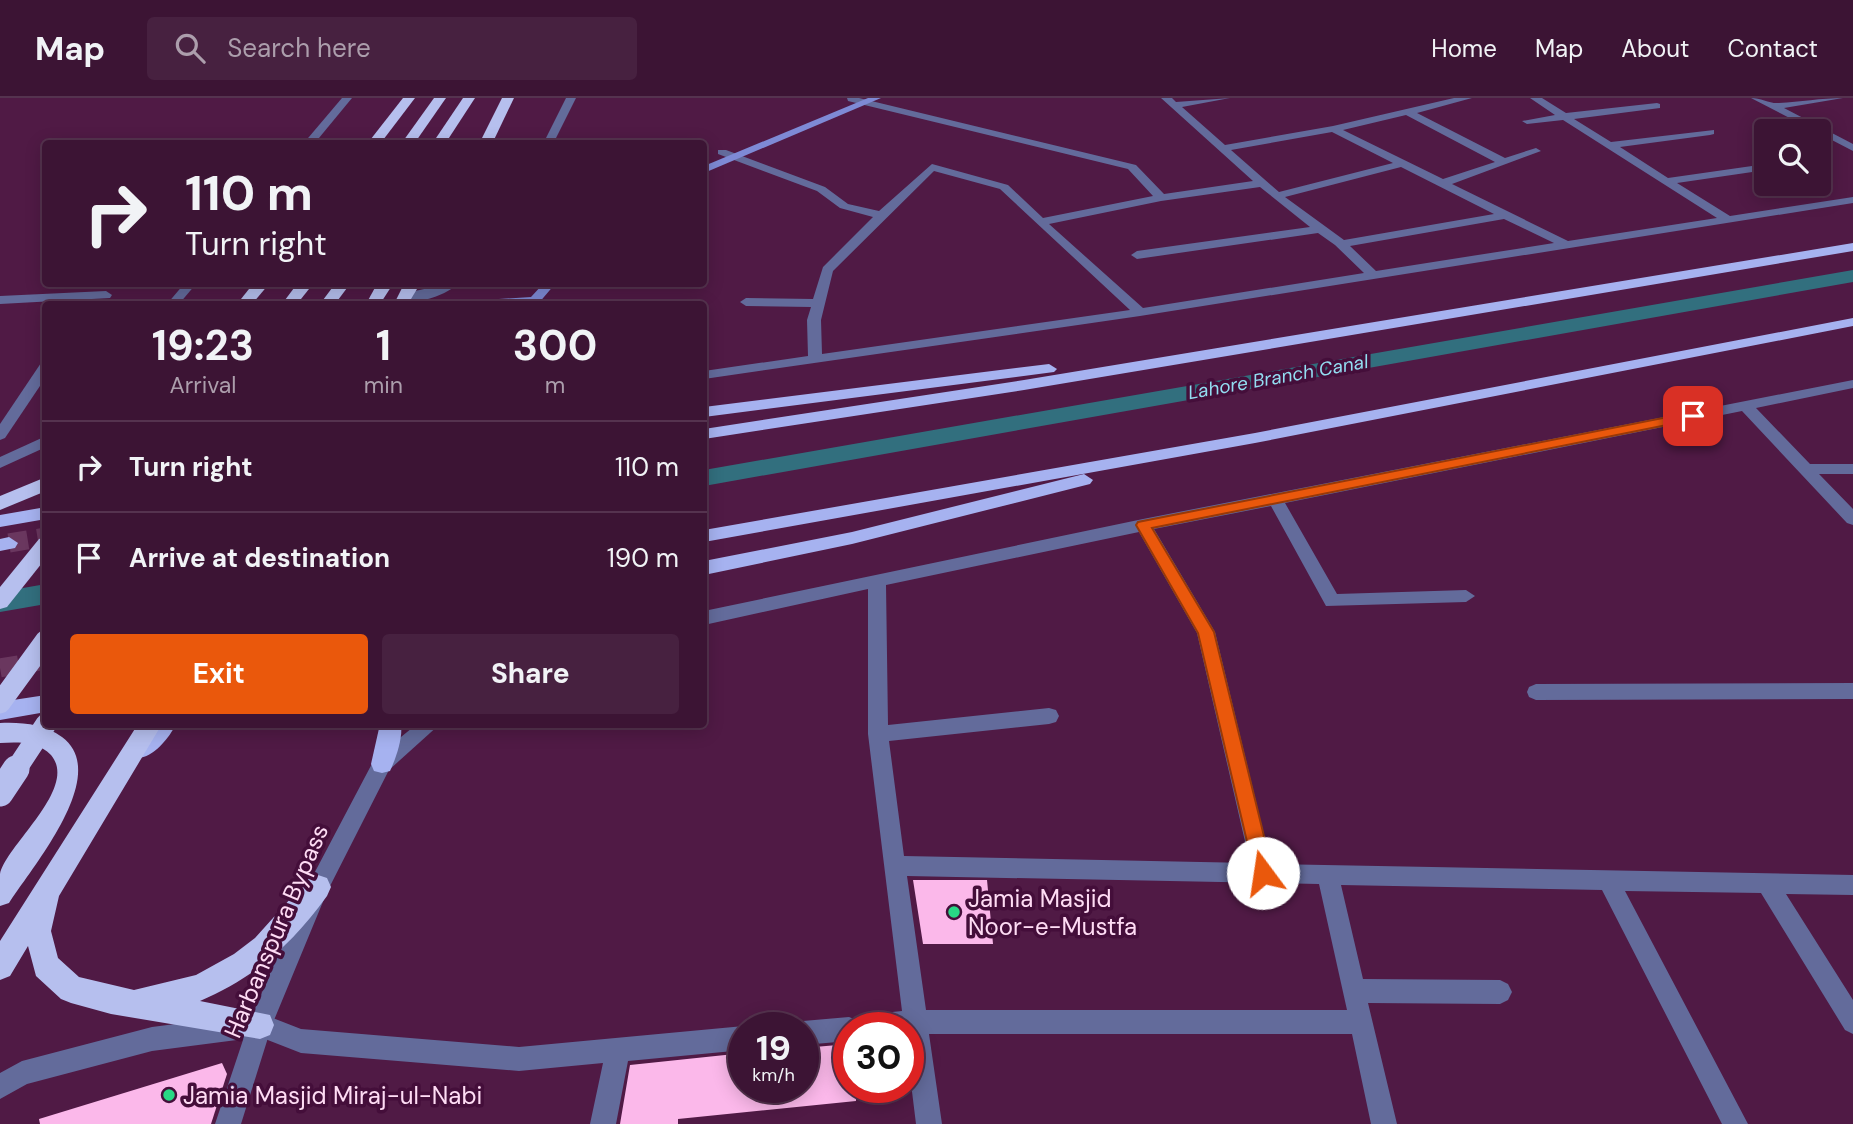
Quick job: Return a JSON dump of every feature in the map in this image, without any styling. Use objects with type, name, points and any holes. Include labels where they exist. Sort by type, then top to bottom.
[{"type":"highway","points":[[376,140],[409,98]]},
{"type":"highway","points":[[410,140],[440,98]]},
{"type":"highway","points":[[441,140],[469,98]]},
{"type":"highway","points":[[487,140],[508,98]]},
{"type":"highway","points":[[478,140],[500,112]]},
{"type":"highway","points":[[707,434],[1024,385],[1853,247]]},
{"type":"highway","points":[[247,301],[258,287]]},
{"type":"highway","points":[[291,301],[303,287]]},
{"type":"highway","points":[[707,535],[1255,438],[1853,322]]},
{"type":"highway","points":[[707,412],[1290,339]]},
{"type":"highway","points":[[707,567],[852,538],[1255,438]]},
{"type":"highway","points":[[0,503],[42,485]]},
{"type":"highway","points":[[0,521],[42,514]]},
{"type":"highway","points":[[0,601],[42,549]]},
{"type":"highway","points":[[0,703],[42,645]]},
{"type":"highway","points":[[0,711],[42,704]]},
{"type":"highway","points":[[0,793],[43,728]]},
{"type":"highway","points":[[0,966],[148,728]]},
{"type":"highway","points":[[121,772],[162,728]]},
{"type":"highway","points":[[382,764],[390,728]]},
{"type":"highway","points":[[0,733],[17,731],[41,734],[58,744],[67,760],[67,781],[57,804],[0,894]]},
{"type":"highway","points":[[111,1000],[161,998],[208,984],[264,950],[292,925],[318,887]]},
{"type":"highway","points":[[46,893],[38,931],[46,966],[71,989],[111,1000],[260,1025]]},
{"type":"main road","points":[[707,159],[853,99]]},
{"type":"main road","points":[[707,169],[872,100]]},
{"type":"main road","points":[[534,301],[546,287]]},
{"type":"street","points":[[311,140],[347,98]]},
{"type":"street","points":[[550,140],[570,98]]},
{"type":"street","points":[[1170,101],[1225,98]]},
{"type":"street","points":[[1223,148],[1333,130],[1467,98]]},
{"type":"street","points":[[1535,98],[1728,219]]},
{"type":"street","points":[[1756,98],[1853,148]]},
{"type":"street","points":[[1773,107],[1838,98]]},
{"type":"street","points":[[853,99],[872,100],[1132,167],[1161,198]]},
{"type":"street","points":[[1170,101],[1277,196],[1342,244],[1373,275]]},
{"type":"street","points":[[1527,121],[1657,106]]},
{"type":"street","points":[[1408,112],[1502,161]]},
{"type":"street","points":[[1333,130],[1405,163],[1566,245]]},
{"type":"street","points":[[1610,145],[1710,132]]},
{"type":"street","points":[[1443,183],[1536,151]]},
{"type":"street","points":[[722,152],[821,189],[844,206],[881,215]]},
{"type":"street","points":[[1277,196],[1405,163]]},
{"type":"street","points":[[815,361],[814,320],[827,270],[932,167],[1004,187],[1140,312]]},
{"type":"street","points":[[1667,181],[1754,169]]},
{"type":"street","points":[[1040,222],[1161,198],[1263,183]]},
{"type":"street","points":[[707,375],[1140,312],[1853,200]]},
{"type":"street","points":[[1342,244],[1506,215]]},
{"type":"street","points":[[1137,255],[1320,229]]},
{"type":"street","points":[[176,301],[187,287]]},
{"type":"street","points":[[406,295],[427,295],[445,287]]},
{"type":"street","points":[[0,300],[102,300]]},
{"type":"street","points":[[746,302],[819,303]]},
{"type":"street","points":[[0,435],[42,372]]},
{"type":"street","points":[[707,617],[1143,525],[1853,384]]},
{"type":"street","points":[[1745,405],[1853,519]]},
{"type":"street","points":[[0,463],[42,443]]},
{"type":"street","points":[[1805,470],[1853,469]]},
{"type":"street","points":[[1275,499],[1332,601],[1466,596]]},
{"type":"street","points":[[1143,525],[1206,632],[1263,873]]},
{"type":"street","points":[[877,582],[878,734],[914,1012]]},
{"type":"street","points":[[1536,692],[1853,691]]},
{"type":"street","points":[[878,734],[1049,716]]},
{"type":"street","points":[[382,764],[426,728]]},
{"type":"street","name":"Harbanspura Bypass","points":[[228,1124],[260,1025],[318,887],[382,764]]},
{"type":"street","points":[[895,866],[1853,885]]},
{"type":"street","points":[[1328,874],[1384,1124]]},
{"type":"street","points":[[1608,880],[1735,1124]]},
{"type":"street","points":[[1767,883],[1853,1023]]},
{"type":"street","points":[[1354,991],[1500,992]]},
{"type":"street","points":[[924,1022],[1361,1022]]},
{"type":"street","points":[[0,1087],[22,1073],[152,1040],[260,1025],[301,1041],[519,1059],[728,1040]]},
{"type":"street","points":[[603,1124],[618,1050]]},
{"type":"street","points":[[924,1088],[929,1124]]},
{"type":"building","name":"Jamia Masjid Noor-e-Mustfa","points":[[913,880],[987,880],[993,944],[923,944]]},
{"type":"building","points":[[833,1045],[833,1103],[836,1103],[678,1119],[678,1124],[620,1124],[630,1065],[728,1055],[728,1103],[819,1103],[819,1047]]},
{"type":"building","name":"Jamia Masjid Miraj-ul-Nabi","points":[[222,1063],[227,1074],[211,1124],[40,1124],[39,1119]]},
{"type":"waterway","name":"Lahore Branch Canal","points":[[707,477],[1853,276]]},
{"type":"waterway","name":"Lahore Branch Canal","points":[[0,602],[42,595]]},
{"type":"tunnel","points":[[9,543],[42,538]]},
{"type":"tunnel","points":[[0,668],[42,661]]},
{"type":"place","name":"Jamia Masjid Noor-e-Mustfa","points":[[954,912]]},
{"type":"place","name":"Jamia Masjid Miraj-ul-Nabi","points":[[169,1095]]},
{"type":"route","points":[[1263,873],[1206,632],[1143,525],[1693,416]]}]
